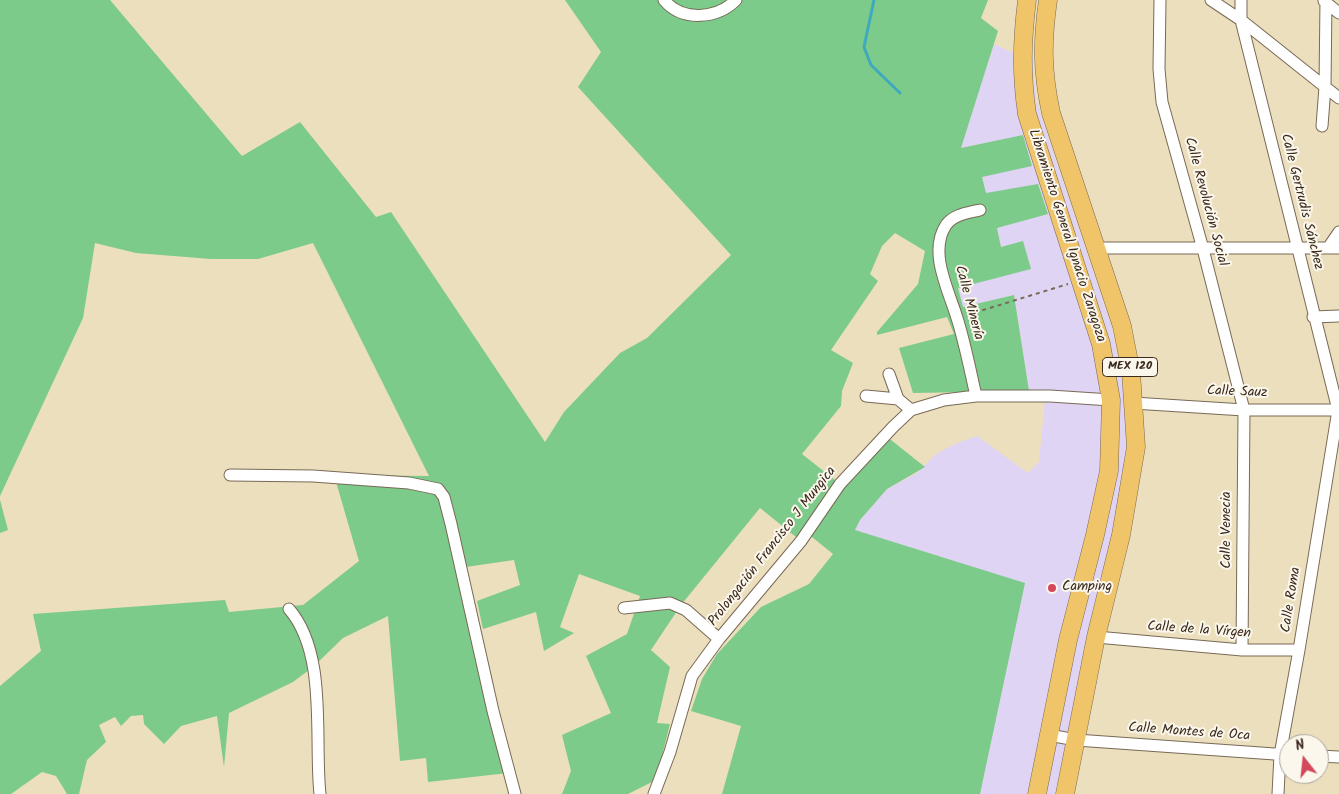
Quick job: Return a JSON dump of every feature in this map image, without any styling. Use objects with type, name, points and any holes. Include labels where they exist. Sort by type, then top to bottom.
[{"type":"main road","name":"Libramiento General Ignacio Zaragoza","points":[[1027,0],[1022,37],[1022,78],[1027,114],[1101,344],[1111,400],[1109,471],[1068,640],[1037,794]]},
{"type":"main road","name":"Libramiento General Ignacio Zaragoza","points":[[1048,0],[1043,35],[1044,78],[1050,113],[1122,326],[1131,372],[1136,447],[1132,481],[1096,637],[1081,740],[1065,794]]},
{"type":"street","points":[[664,0],[669,6],[684,15],[707,15],[729,7],[736,0]]},
{"type":"street","name":"Calle Revolución Social","points":[[1160,0],[1158,69],[1162,102],[1203,249],[1244,410]]},
{"type":"street","points":[[1211,0],[1241,20],[1339,98]]},
{"type":"street","name":"Calle Gertrudis Sánchez","points":[[1240,0],[1241,20],[1313,316],[1339,410]]},
{"type":"street","points":[[1325,1],[1339,13]]},
{"type":"street","points":[[1322,126],[1326,87],[1325,1]]},
{"type":"street","name":"Calle Minería","points":[[976,396],[958,318],[943,276],[940,254],[941,238],[946,224],[957,215],[980,210]]},
{"type":"street","points":[[1096,248],[1334,248],[1339,232]]},
{"type":"street","points":[[1313,316],[1339,316]]},
{"type":"street","points":[[889,374],[898,399],[911,410]]},
{"type":"street","points":[[866,396],[898,399]]},
{"type":"street","name":"Prolongación Francisco J Mungica","points":[[654,794],[670,752],[692,676],[719,639],[801,541],[840,484],[911,410],[944,400],[976,396],[1050,396],[1111,400]]},
{"type":"street","name":"Calle Sauz","points":[[1133,403],[1244,410],[1339,410]]},
{"type":"street","name":"Calle Venecia","points":[[1242,650],[1244,410]]},
{"type":"street","name":"Calle Roma","points":[[1287,734],[1339,410]]},
{"type":"street","points":[[230,476],[323,476],[409,483],[438,489],[444,497],[451,524],[493,711],[515,794]]},
{"type":"street","points":[[624,608],[670,603],[686,610],[719,639]]},
{"type":"street","points":[[289,609],[298,620],[310,654],[314,673],[320,794]]},
{"type":"street","name":"Calle de la Vírgen","points":[[1096,637],[1242,650],[1300,650]]},
{"type":"street","name":"Calle Montes de Oca","points":[[1049,735],[1081,740],[1279,755]]},
{"type":"path","points":[[958,318],[1080,280]]},
{"type":"shaded area","points":[[994,44],[1011,52],[1032,53],[1036,100],[1112,328],[1125,399],[1127,450],[1117,515],[1055,794],[980,794],[997,712],[855,530],[860,520],[887,489],[917,473],[936,454],[955,444],[977,436],[1028,473],[1039,462],[1045,400],[1029,391],[1014,295],[963,307],[958,287],[1001,247],[997,227],[1048,214],[1038,184],[986,194],[982,177],[1023,136],[960,148]]},
{"type":"green space","points":[[0,0],[110,0],[242,156],[300,122],[376,217],[391,212],[545,442],[564,412],[620,353],[647,338],[731,255],[578,87],[601,52],[565,0],[988,0],[981,18],[998,31],[961,148],[1023,135],[1032,166],[982,177],[986,193],[1038,184],[1048,214],[997,228],[1001,247],[1023,241],[1031,269],[958,288],[963,307],[1014,295],[1029,391],[913,393],[899,348],[954,334],[947,317],[877,335],[877,332],[918,284],[925,251],[895,233],[882,246],[870,274],[878,281],[831,350],[853,363],[842,391],[841,406],[802,454],[840,484],[886,436],[925,467],[887,489],[860,520],[855,530],[1025,583],[980,794],[722,794],[741,726],[691,711],[702,679],[717,654],[761,607],[809,584],[833,554],[807,533],[801,541],[760,508],[681,605],[651,650],[670,667],[657,723],[670,724],[656,780],[628,794],[562,794],[571,771],[562,735],[611,713],[586,656],[627,634],[640,596],[579,574],[560,627],[574,633],[544,651],[536,612],[483,629],[477,601],[520,585],[514,560],[459,568],[508,773],[428,782],[426,758],[400,761],[388,616],[343,638],[313,667],[293,682],[229,713],[224,767],[217,716],[181,726],[164,744],[144,724],[143,715],[131,716],[121,726],[115,717],[99,725],[106,742],[87,760],[79,794],[67,794],[56,776],[42,772],[11,794],[0,794],[0,686],[41,651],[33,614],[225,600],[229,612],[303,605],[359,561],[334,475],[429,476],[313,243],[258,259],[211,259],[136,253],[95,243],[83,318],[0,496]]},
{"type":"green space","points":[[0,500],[8,530],[0,533]]},
{"type":"waterway","points":[[874,0],[864,47],[871,65],[900,93]]},
{"type":"place","name":"Camping","points":[[1052,588]]}]
